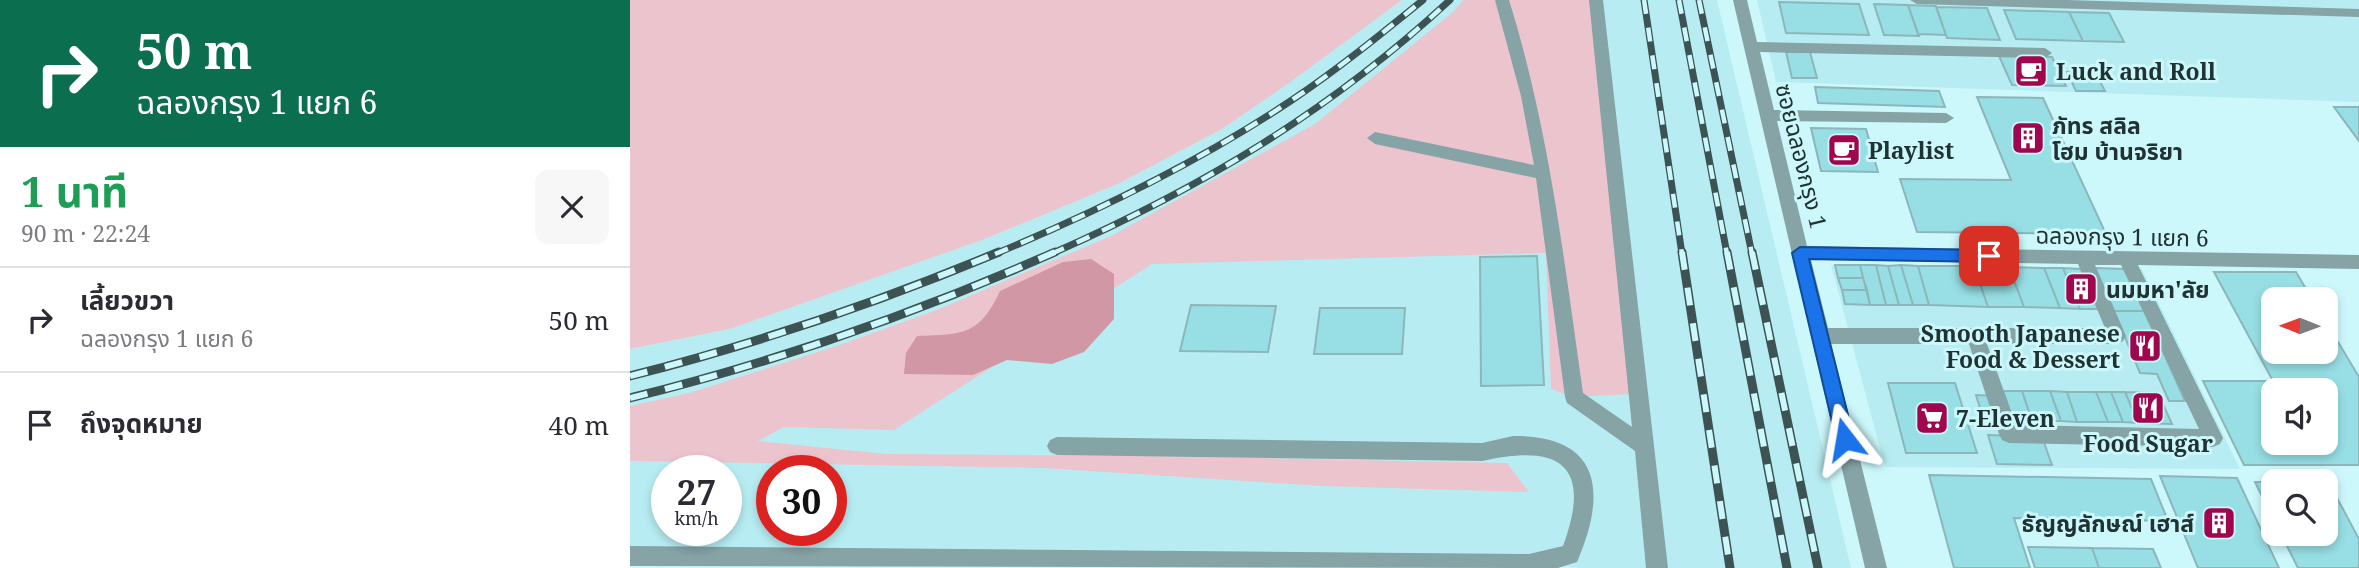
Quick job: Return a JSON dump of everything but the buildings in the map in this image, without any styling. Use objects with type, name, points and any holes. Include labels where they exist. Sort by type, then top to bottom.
[{"type":"street","points":[[1502,0],[1517,43],[1534,115],[1574,397],[1645,447]]},
{"type":"street","points":[[1596,0],[1657,568]]},
{"type":"street","name":"ซอยฉลองกรุง 1","points":[[1740,0],[1876,568]]},
{"type":"street","points":[[1917,0],[2359,13]]},
{"type":"street","points":[[1750,47],[2045,54]]},
{"type":"street","points":[[1766,115],[1947,118]]},
{"type":"street","points":[[1375,138],[1542,173]]},
{"type":"street","name":"ฉลองกรุง 1 แยก 6","points":[[1800,253],[2359,262]]},
{"type":"street","points":[[1820,336],[2117,336],[2084,258]]},
{"type":"street","points":[[1975,334],[2009,434],[2213,438],[2126,258]]},
{"type":"street","points":[[630,556],[1529,564],[1570,555],[1582,530],[1587,503],[1584,484],[1575,462],[1555,447],[1541,443],[1507,444],[1482,452],[1057,446]]},
{"type":"shaded area","points":[[630,0],[1402,0],[1222,129],[1120,183],[985,239],[730,329],[630,349]]},
{"type":"shaded area","points":[[1402,0],[1717,0],[1851,568],[1581,568],[1529,564],[630,547],[630,349],[730,329],[985,239],[1120,183],[1222,129]]},
{"type":"shaded area","points":[[1463,0],[1593,0],[1630,394],[1574,397],[1551,389],[1546,253],[1152,264],[894,430],[784,427],[758,441],[886,454],[1507,463],[1529,492],[1322,486],[1043,468],[847,465],[847,455],[756,455],[756,463],[742,463],[742,455],[651,455],[651,461],[630,461],[630,406],[689,393],[837,346],[939,309],[1111,236],[1315,124],[1453,12]]},
{"type":"shaded area","points":[[1757,0],[2359,0],[2359,102],[1776,82]]},
{"type":"shaded area","points":[[1091,259],[1114,274],[1114,319],[1084,352],[1052,364],[1007,360],[973,375],[904,374],[906,353],[917,336],[968,330],[985,317],[1000,291],[1063,262]]},
{"type":"shaded area","points":[[1831,265],[2142,269],[2240,469],[1885,467]]},
{"type":"railway","points":[[995,254],[1110,203],[1257,123],[1359,52],[1423,0]]},
{"type":"railway","points":[[1051,254],[1160,202],[1261,144],[1358,78],[1450,0]]},
{"type":"railway","points":[[1644,0],[1682,254]]},
{"type":"railway","points":[[1679,0],[1727,254]]},
{"type":"railway","points":[[1699,0],[1752,254]]},
{"type":"railway","points":[[630,376],[817,321],[999,252]]},
{"type":"railway","points":[[630,398],[739,369],[846,334],[898,316],[1055,252]]},
{"type":"railway","points":[[1682,252],[1730,568]]},
{"type":"railway","points":[[1727,252],[1787,568]]},
{"type":"railway","points":[[1752,252],[1818,568]]},
{"type":"place","name":"Luck and Roll","points":[[2031,71]]},
{"type":"place","name":"ภัทร สลิล โฮม บ้านจริยา","points":[[2028,138]]},
{"type":"place","name":"Playlist","points":[[1844,150]]},
{"type":"place","name":"นมมหา'ลัย","points":[[2081,289]]},
{"type":"place","name":"Smooth Japanese Food & Dessert","points":[[2145,346]]},
{"type":"place","name":"Food Sugar","points":[[2148,408]]},
{"type":"place","name":"7-Eleven","points":[[1932,418]]},
{"type":"place","name":"ธัญญลักษณ์ เฮาส์","points":[[2219,523]]},
{"type":"route","points":[[1845,439],[1800,253],[1989,256]]}]
